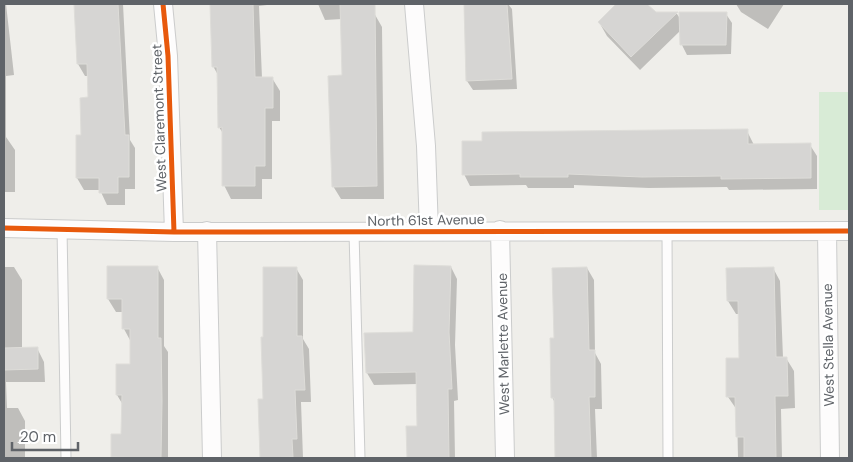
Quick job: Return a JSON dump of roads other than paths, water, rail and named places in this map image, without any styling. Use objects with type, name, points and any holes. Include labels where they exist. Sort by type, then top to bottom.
[{"type":"street","name":"West Claremont Street","points":[[163,4],[168,56],[174,232]]},
{"type":"street","points":[[414,4],[426,146],[429,231]]},
{"type":"street","name":"North 61st Avenue","points":[[4,228],[174,232],[500,230],[849,231]]},
{"type":"street","name":"West Marlette Avenue","points":[[500,230],[505,458]]},
{"type":"street","points":[[207,231],[212,458]]},
{"type":"street","name":"West Stella Avenue","points":[[827,231],[830,458]]},
{"type":"lane","points":[[62,228],[66,458]]},
{"type":"lane","points":[[667,231],[668,458]]},
{"type":"lane","points":[[354,232],[360,458]]}]
